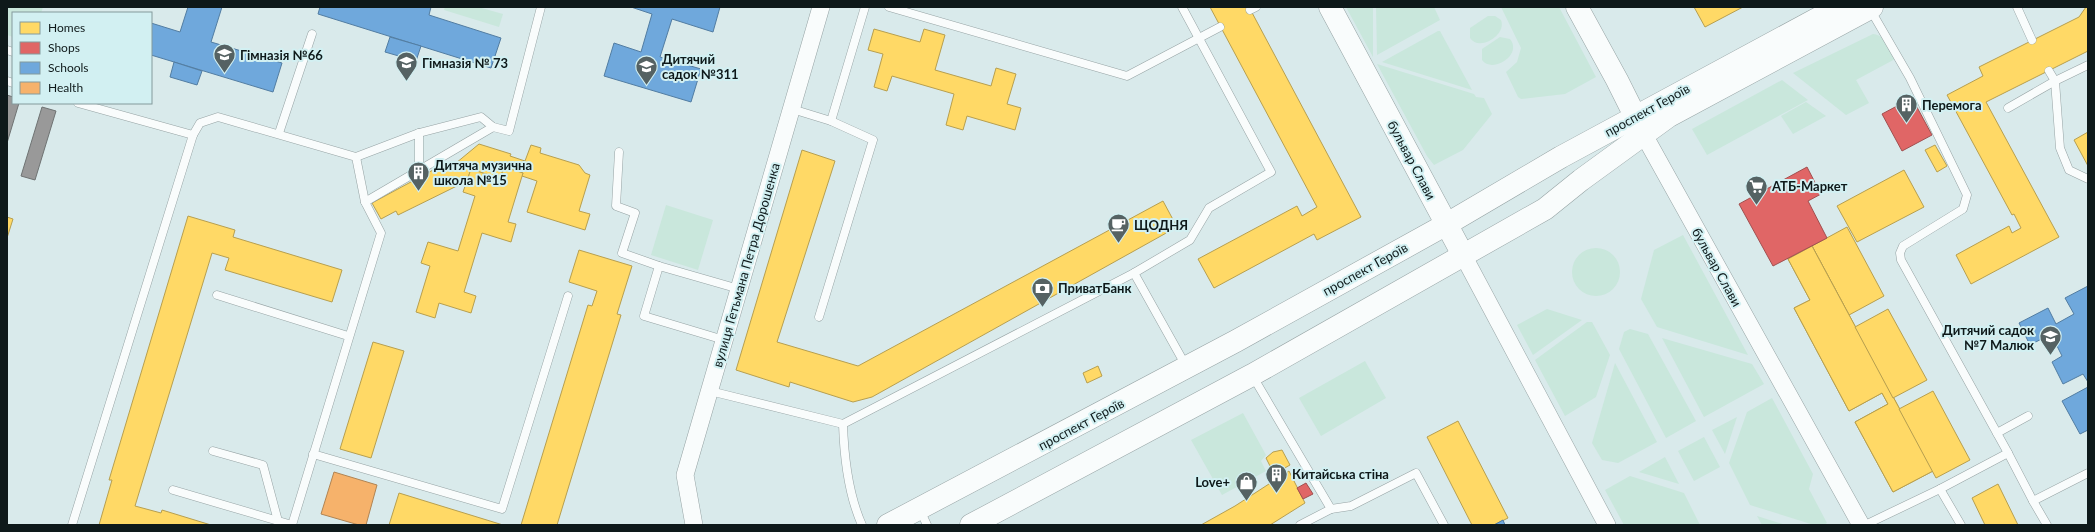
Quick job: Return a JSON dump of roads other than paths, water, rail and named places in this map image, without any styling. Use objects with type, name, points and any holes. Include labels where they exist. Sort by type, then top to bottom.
[{"type":"main road","name":"бульвар Слави","points":[[1330,7],[1463,255]]},
{"type":"main road","name":"бульвар Слави","points":[[1577,7],[1640,126]]},
{"type":"main road","name":"проспект Героїв","points":[[977,524],[1252,375],[1545,208],[1581,180],[1640,126],[1839,7]]},
{"type":"main road","name":"проспект Героїв","points":[[888,525],[923,517],[1187,367],[1447,224],[1561,157],[1669,116],[1871,8]]},
{"type":"street","name":"вулиця Гетьмана Петра Дорошенка","points":[[694,525],[685,475],[821,7]]},
{"type":"street","name":"бульвар Слави","points":[[1640,126],[1861,525]]},
{"type":"street","name":"бульвар Слави","points":[[1463,255],[1607,525]]},
{"type":"lane","points":[[72,525],[193,135],[200,123],[218,117],[279,133],[356,157],[419,133],[481,117],[493,127],[509,132],[541,7]]},
{"type":"lane","points":[[831,121],[865,7]]},
{"type":"lane","points":[[888,7],[1126,76],[1200,39],[1220,27]]},
{"type":"lane","points":[[710,391],[843,424],[1134,273],[1190,240],[1209,208],[1271,172],[1182,7]]},
{"type":"lane","points":[[2017,7],[2032,40]]},
{"type":"lane","points":[[1871,8],[1910,78],[1967,195],[1964,209],[1903,246],[1900,253],[1901,260],[1997,432],[2032,501],[2047,525]]},
{"type":"lane","points":[[279,133],[312,34]]},
{"type":"lane","points":[[2008,108],[2055,81],[2088,65]]},
{"type":"lane","points":[[2049,71],[2055,81],[2060,148],[2069,170],[2088,179]]},
{"type":"lane","points":[[82,104],[193,135]]},
{"type":"lane","points":[[792,109],[831,121],[873,140],[819,317]]},
{"type":"lane","points":[[364,202],[493,127]]},
{"type":"lane","points":[[419,133],[419,170]]},
{"type":"lane","points":[[619,152],[616,206],[635,212],[622,253],[659,266],[739,289]]},
{"type":"lane","points":[[174,490],[292,525],[348,336],[381,233],[364,202],[356,157]]},
{"type":"lane","points":[[659,266],[644,316],[724,340]]},
{"type":"lane","points":[[1134,273],[1187,367]]},
{"type":"lane","points":[[217,295],[348,336]]},
{"type":"lane","points":[[313,454],[502,509],[568,296]]},
{"type":"lane","points":[[1252,375],[1331,509]]},
{"type":"lane","points":[[1997,432],[2028,416]]},
{"type":"lane","points":[[843,424],[844,448],[857,513],[862,525]]},
{"type":"lane","points":[[213,451],[263,465],[278,521]]},
{"type":"lane","points":[[1865,525],[1940,489],[2008,453]]},
{"type":"lane","points":[[1300,525],[1331,509],[1351,506],[1416,473],[1444,525]]},
{"type":"lane","points":[[2032,501],[2088,473]]},
{"type":"lane","points":[[1940,489],[1961,525]]},
{"type":"place","name":"Гімназія №66","points":[[225,74]]},
{"type":"place","name":"Гімназія № 73","points":[[407,82]]},
{"type":"place","name":"Дитячий садок №311","points":[[646,86]]},
{"type":"place","name":"Перемога","points":[[1907,124]]},
{"type":"place","name":"Дитяча музична школа №15","points":[[419,192]]},
{"type":"place","name":"АТБ-Маркет","points":[[1756,206]]},
{"type":"place","name":"ЩОДНЯ","points":[[1119,244]]},
{"type":"place","name":"ПриватБанк","points":[[1042,308]]},
{"type":"place","name":"Дитячий садок №7 Малюк","points":[[2050,356]]},
{"type":"place","name":"Китайська стіна","points":[[1277,494]]},
{"type":"place","name":"Love+","points":[[1246,502]]}]
